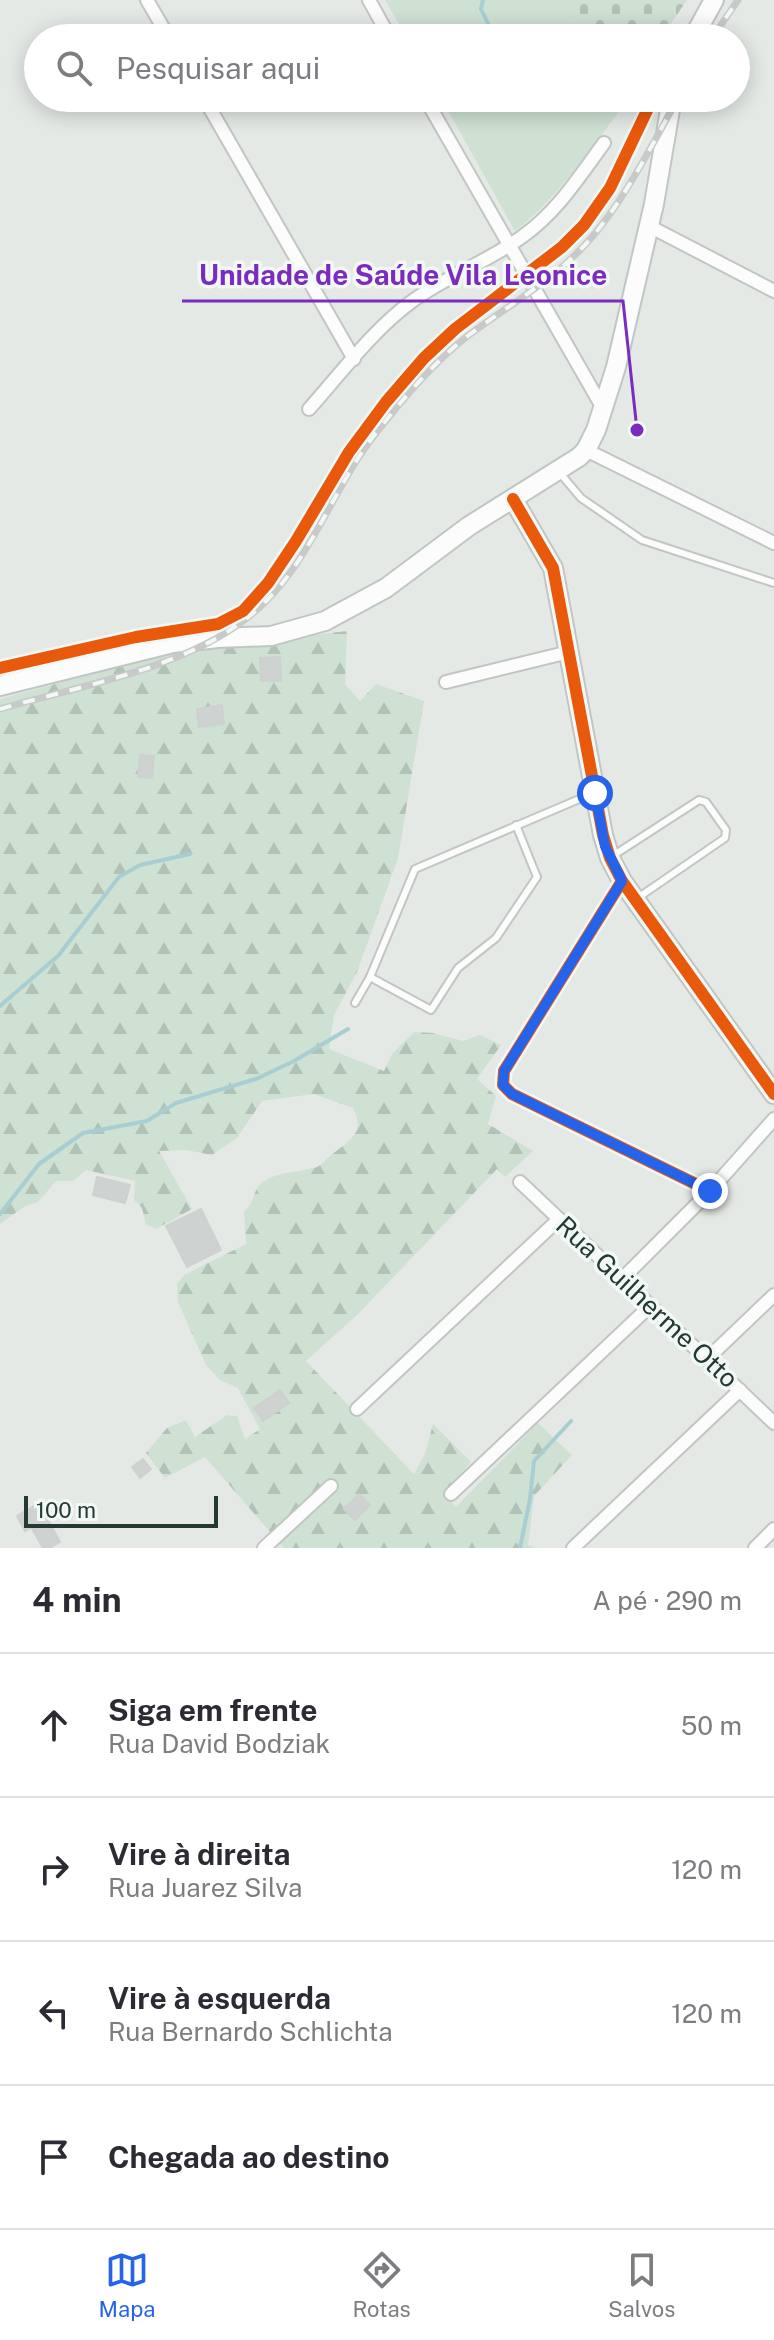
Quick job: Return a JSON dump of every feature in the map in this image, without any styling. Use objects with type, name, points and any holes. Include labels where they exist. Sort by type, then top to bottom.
[{"type":"main road","points":[[701,24],[714,0]]},
{"type":"main road","points":[[0,686],[173,643],[271,636],[304,629],[344,613],[386,588],[469,526],[559,472],[586,450],[604,410],[649,226],[669,112]]},
{"type":"main road","points":[[513,499],[553,568],[610,858],[622,881],[774,1094]]},
{"type":"street","points":[[147,0],[161,24]]},
{"type":"street","points":[[369,0],[382,24]]},
{"type":"street","points":[[212,112],[354,359]]},
{"type":"street","points":[[433,112],[604,410]]},
{"type":"street","points":[[309,409],[411,302],[509,245],[549,214],[604,143]]},
{"type":"street","points":[[649,226],[774,291]]},
{"type":"street","points":[[586,450],[774,543]]},
{"type":"street","points":[[446,682],[569,652]]},
{"type":"street","points":[[622,881],[504,1071],[503,1085],[512,1094],[710,1191]]},
{"type":"street","points":[[622,1279],[710,1191],[774,1119]]},
{"type":"street","name":"Rua Guilherme Otto","points":[[520,1182],[774,1423]]},
{"type":"street","points":[[357,1409],[559,1219]]},
{"type":"street","points":[[707,1359],[774,1295]]},
{"type":"street","points":[[451,1494],[650,1306]]},
{"type":"street","points":[[573,1548],[740,1390]]},
{"type":"street","points":[[264,1548],[331,1486]]},
{"type":"street","points":[[755,1548],[774,1529]]},
{"type":"lane","points":[[559,472],[581,498],[642,540],[774,583]]},
{"type":"lane","points":[[355,1003],[370,977],[415,869],[595,793]]},
{"type":"lane","points":[[610,858],[699,800],[706,802],[726,830],[725,838],[636,899]]},
{"type":"lane","points":[[370,977],[431,1010],[458,968],[496,938],[537,877],[516,825]]},
{"type":"green space","points":[[385,0],[565,0],[576,24],[399,24]]},
{"type":"green space","points":[[565,0],[687,0],[671,24],[576,24]]},
{"type":"green space","points":[[449,112],[618,112],[558,190],[515,231]]},
{"type":"green space","points":[[347,631],[345,684],[360,701],[376,684],[424,701],[398,858],[357,972],[334,1015],[329,1049],[384,1071],[392,1054],[414,1032],[433,1033],[463,1041],[480,1035],[501,1045],[477,1079],[496,1096],[488,1124],[533,1151],[505,1177],[497,1169],[358,1314],[306,1361],[414,1474],[425,1454],[433,1424],[471,1462],[444,1494],[456,1507],[538,1423],[572,1455],[534,1496],[528,1545],[535,1548],[284,1548],[205,1457],[165,1478],[146,1453],[167,1428],[186,1420],[195,1437],[227,1415],[237,1416],[245,1439],[260,1429],[238,1388],[220,1380],[206,1365],[178,1302],[177,1284],[184,1275],[246,1244],[244,1212],[260,1184],[275,1176],[320,1165],[353,1137],[358,1125],[353,1108],[314,1094],[262,1101],[237,1138],[212,1155],[186,1150],[159,1151],[192,1209],[156,1229],[146,1224],[142,1208],[134,1200],[135,1181],[86,1170],[73,1181],[56,1181],[38,1202],[25,1206],[0,1224],[0,699],[177,651]]},
{"type":"building","points":[[280,657],[281,681],[261,681],[260,658]]},
{"type":"building","points":[[222,705],[224,724],[199,727],[197,709]]},
{"type":"building","points":[[140,755],[154,756],[152,778],[138,777]]},
{"type":"building","points":[[97,1177],[130,1185],[125,1203],[93,1195]]},
{"type":"building","points":[[201,1209],[221,1250],[187,1267],[166,1226]]},
{"type":"building","points":[[280,1390],[289,1403],[263,1421],[254,1408]]},
{"type":"building","points":[[143,1459],[151,1469],[140,1478],[132,1467]]},
{"type":"building","points":[[359,1494],[370,1505],[355,1520],[344,1509]]},
{"type":"building","points":[[44,1500],[53,1515],[25,1531],[17,1516]]},
{"type":"building","points":[[47,1518],[60,1542],[43,1548],[31,1527]]},
{"type":"waterway","points":[[483,0],[481,9],[488,24]]},
{"type":"waterway","points":[[0,1006],[58,956],[119,877],[140,865],[190,854]]},
{"type":"waterway","points":[[0,1214],[39,1164],[83,1133],[147,1121],[176,1103],[256,1079],[348,1029]]},
{"type":"waterway","points":[[520,1548],[534,1461],[571,1421]]},
{"type":"railway","points":[[722,24],[738,0]]},
{"type":"railway","points":[[0,709],[126,675],[189,652],[218,638],[262,605],[294,567],[344,482],[386,420],[456,346],[553,274],[580,250],[608,217],[634,178],[670,112]]},
{"type":"cycle path","points":[[0,668],[136,637],[218,624],[243,611],[268,583],[349,452],[424,358],[455,329],[562,247],[584,225],[610,188],[646,112]]},
{"type":"cycle path","points":[[513,499],[553,568],[603,835],[610,858],[622,881],[774,1094]]},
{"type":"cycle path","points":[[622,881],[504,1071],[503,1085],[512,1094],[710,1191]]},
{"type":"place","name":"Unidade de Saúde Vila Leonice","points":[[637,430]]},
{"type":"route","points":[[595,793],[605,846],[622,881],[504,1071],[503,1085],[512,1094],[710,1191]]}]
